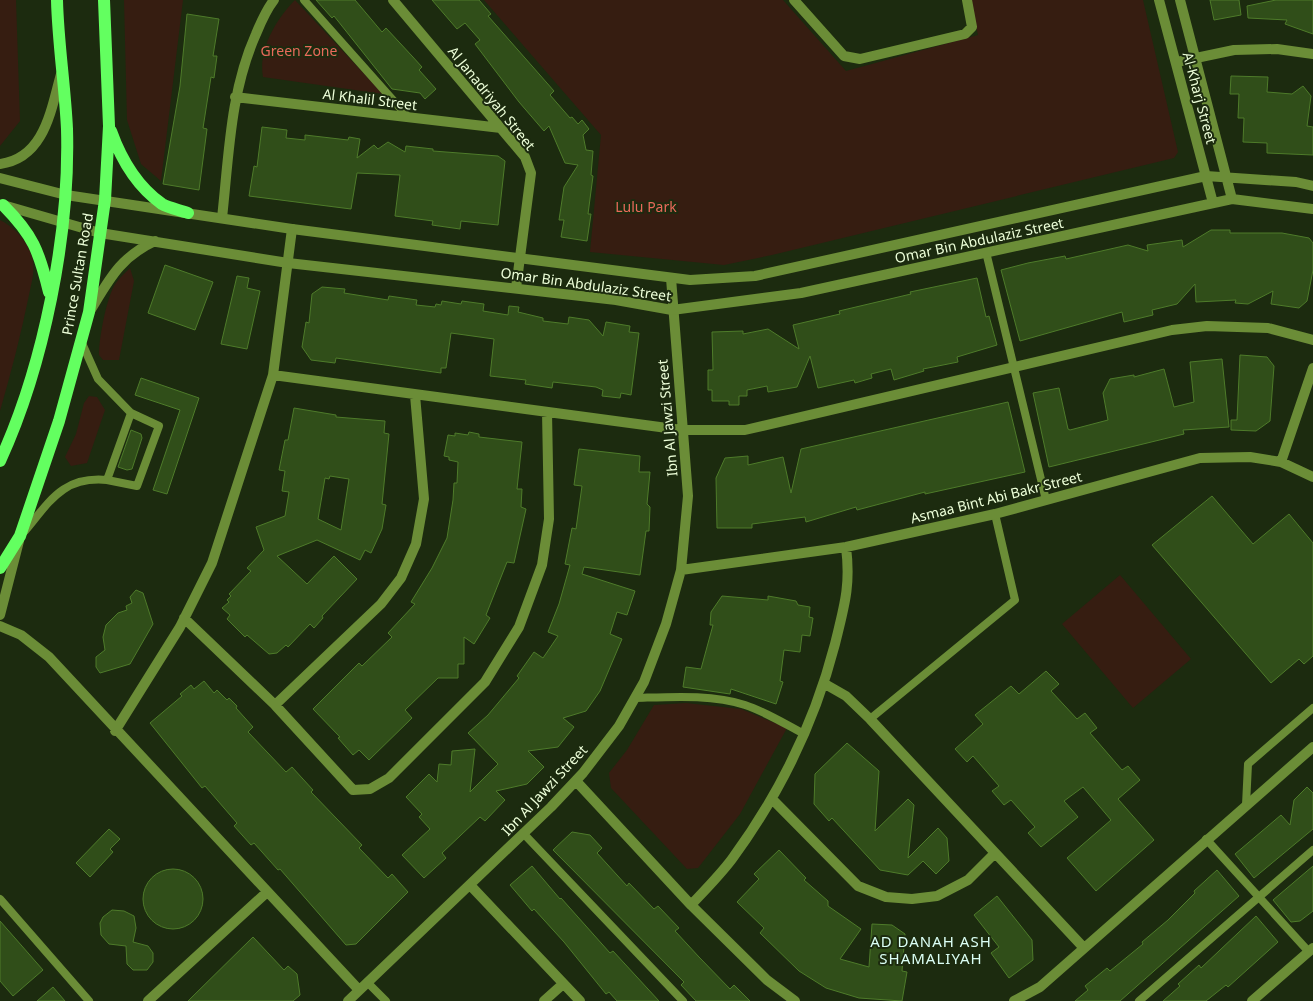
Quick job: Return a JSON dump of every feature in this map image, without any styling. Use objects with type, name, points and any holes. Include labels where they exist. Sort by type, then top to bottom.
[{"type":"main road","name":"Prince Sultan Road","points":[[0,461],[12,434],[39,346],[64,224],[67,128],[57,0]]},
{"type":"main road","name":"Prince Sultan Road","points":[[0,568],[20,536],[59,421],[88,314],[105,200],[109,126],[104,0]]},
{"type":"main road","points":[[109,126],[118,149],[141,184],[164,205],[188,213]]},
{"type":"main road","points":[[2,205],[23,225],[34,242],[50,294]]},
{"type":"street","points":[[222,218],[235,97],[248,52],[268,8],[274,0]]},
{"type":"street","name":"Al Janadriyah Street","points":[[393,0],[525,157],[531,173],[516,288]]},
{"type":"street","points":[[794,0],[844,56],[860,59],[966,34],[972,27],[967,0]]},
{"type":"street","name":"Al-Kharj Street","points":[[1159,0],[1214,203]]},
{"type":"street","name":"Al-Kharj Street","points":[[1180,0],[1232,199]]},
{"type":"street","points":[[1177,62],[1234,50],[1277,49],[1313,54]]},
{"type":"street","points":[[0,164],[16,160],[40,140],[48,122],[62,70]]},
{"type":"street","name":"Al Khalil Street","points":[[235,97],[501,128]]},
{"type":"street","points":[[0,178],[66,195],[292,229],[690,280],[755,276],[1206,176],[1227,179],[1296,182],[1313,186]]},
{"type":"street","name":"Omar Bin Abdulaziz Street","points":[[2,205],[64,224],[100,232],[288,263],[616,300],[672,310],[801,293],[1232,199],[1313,209]]},
{"type":"street","points":[[115,731],[184,618],[212,563],[273,375],[292,229]]},
{"type":"street","points":[[88,314],[118,266],[132,253],[155,241]]},
{"type":"street","name":"Ibn Al Jawzi Street","points":[[348,1001],[576,781],[619,726],[644,682],[666,624],[681,570],[688,496],[671,278]]},
{"type":"street","points":[[273,375],[682,430],[745,430],[1172,330],[1207,326],[1268,328],[1313,340]]},
{"type":"street","points":[[1281,462],[1313,368]]},
{"type":"street","points":[[276,705],[381,604],[401,578],[416,544],[424,499],[415,395]]},
{"type":"street","points":[[184,618],[276,705],[353,790],[370,789],[389,778],[485,682],[518,627],[542,564],[550,519],[547,412]]},
{"type":"street","name":"Asmaa Bint Abi Bakr Street","points":[[681,570],[846,547],[995,514],[1200,458],[1250,457],[1281,462],[1313,477]]},
{"type":"street","points":[[0,615],[20,536]]},
{"type":"street","points":[[691,905],[731,860],[772,800],[804,734],[824,684],[847,596],[849,574],[846,547]]},
{"type":"street","points":[[0,626],[22,635],[49,657],[115,731],[359,990]]},
{"type":"street","points":[[824,684],[846,696],[870,719],[1084,948]]},
{"type":"street","points":[[1014,1001],[1030,998],[1206,839],[1313,747]]},
{"type":"street","points":[[576,781],[691,905],[767,980],[793,1001]]},
{"type":"street","points":[[772,800],[858,886],[886,897],[912,899],[937,896],[968,880],[995,853]]},
{"type":"street","points":[[470,885],[580,1001]]},
{"type":"street","points":[[148,1001],[266,893]]},
{"type":"street","points":[[1252,1001],[1311,950]]},
{"type":"street","points":[[544,1001],[563,984]]},
{"type":"lane","points":[[304,0],[408,117]]},
{"type":"lane","points":[[986,252],[1046,500]]},
{"type":"lane","points":[[20,536],[55,496],[72,483],[91,478],[137,486],[159,426],[132,413],[98,379],[81,341]]},
{"type":"lane","points":[[107,480],[132,413]]},
{"type":"lane","points":[[870,719],[1015,600],[995,514]]},
{"type":"lane","points":[[635,698],[697,698],[744,704],[804,734]]},
{"type":"lane","points":[[1246,805],[1248,764],[1313,708]]},
{"type":"lane","points":[[524,833],[683,1001]]},
{"type":"lane","points":[[1206,839],[1258,897],[1311,950]]},
{"type":"lane","points":[[1139,1001],[1313,850]]},
{"type":"lane","points":[[0,899],[89,1001]]},
{"type":"lane","points":[[367,982],[386,1001]]},
{"type":"green space","points":[[0,0],[16,0],[20,121],[0,146]]},
{"type":"green space","points":[[124,0],[183,0],[161,181],[141,164],[127,120]]},
{"type":"green space","name":"Green Zone","points":[[295,0],[383,94],[263,77],[263,56],[270,36],[281,16]]},
{"type":"green space","name":"Lulu Park","points":[[484,0],[783,0],[846,71],[978,35],[970,0],[1143,0],[1178,152],[1174,158],[724,265],[590,252],[601,135]]},
{"type":"green space","points":[[0,220],[6,223],[25,242],[29,248],[34,269],[19,339],[0,411]]},
{"type":"green space","points":[[130,268],[134,281],[119,360],[103,360],[99,355],[99,348],[108,301],[116,283]]},
{"type":"green space","points":[[89,396],[97,397],[105,410],[87,463],[71,466],[65,457],[76,434],[84,403]]},
{"type":"green space","points":[[1120,575],[1191,659],[1133,708],[1062,624]]},
{"type":"green space","points":[[686,703],[741,709],[787,728],[740,814],[698,868],[687,869],[611,788],[609,773],[627,750],[654,705]]},
{"type":"building","points":[[316,0],[355,0],[382,32],[386,28],[412,56],[422,67],[419,70],[436,89],[425,99],[420,93],[392,89],[334,16],[332,18]]},
{"type":"building","points":[[432,0],[479,0],[491,14],[488,16],[554,91],[550,95],[570,118],[572,117],[578,124],[582,120],[589,129],[583,135],[586,150],[593,151],[591,175],[593,176],[588,214],[591,214],[587,241],[561,237],[564,220],[559,220],[564,187],[578,165],[565,163],[549,126],[544,131],[519,102],[475,44],[480,40],[465,23],[457,29]]},
{"type":"building","points":[[1210,0],[1239,0],[1241,15],[1214,20]]},
{"type":"building","points":[[1276,0],[1313,0],[1313,34],[1285,24],[1287,20],[1248,18],[1247,6]]},
{"type":"building","points":[[187,14],[219,19],[213,56],[217,56],[214,78],[211,77],[203,128],[207,129],[199,190],[163,184],[180,86]]},
{"type":"building","points":[[1231,76],[1268,77],[1267,92],[1292,94],[1303,86],[1311,96],[1307,126],[1313,127],[1313,155],[1267,153],[1267,143],[1243,142],[1244,118],[1238,118],[1239,94],[1230,94]]},
{"type":"building","points":[[262,127],[287,130],[286,138],[305,140],[305,135],[348,140],[349,137],[360,139],[357,158],[374,145],[378,149],[388,142],[405,152],[406,146],[433,149],[433,151],[498,156],[505,161],[498,225],[461,221],[460,229],[432,225],[433,221],[395,216],[400,175],[357,173],[351,209],[249,196],[254,166],[257,167]]},
{"type":"building","points":[[1211,230],[1230,230],[1230,233],[1282,233],[1309,238],[1313,243],[1313,270],[1307,301],[1299,308],[1271,304],[1273,291],[1248,304],[1235,303],[1236,300],[1196,302],[1195,284],[1177,304],[1152,310],[1153,315],[1124,322],[1122,312],[1020,341],[1001,270],[1065,256],[1066,259],[1128,245],[1148,251],[1147,245],[1182,240],[1183,247]]},
{"type":"building","points":[[165,265],[213,282],[195,330],[148,313]]},
{"type":"building","points":[[237,276],[249,278],[247,288],[260,291],[247,349],[221,344]]},
{"type":"building","points":[[977,278],[986,317],[989,316],[997,345],[957,357],[958,362],[923,369],[924,371],[894,380],[891,369],[871,374],[872,378],[855,383],[854,380],[818,388],[810,356],[797,387],[768,392],[767,386],[747,390],[747,396],[739,396],[739,405],[729,405],[729,401],[712,401],[712,390],[708,390],[708,370],[713,370],[712,332],[743,331],[743,334],[768,329],[799,349],[793,325],[840,314],[839,311],[911,294],[910,292]]},
{"type":"building","points":[[322,287],[345,289],[344,293],[388,300],[389,296],[417,300],[416,305],[435,307],[436,304],[441,305],[442,301],[461,304],[462,301],[484,304],[483,311],[508,315],[509,306],[519,307],[518,312],[543,318],[543,321],[568,324],[569,317],[589,320],[603,336],[606,322],[630,326],[629,332],[639,333],[631,395],[621,393],[620,398],[602,396],[603,390],[596,387],[553,382],[552,388],[525,384],[526,380],[490,376],[494,339],[451,333],[446,368],[441,368],[441,373],[336,358],[335,363],[311,360],[302,347],[306,322],[309,323],[312,294]]},
{"type":"building","points":[[1240,355],[1267,357],[1274,366],[1270,421],[1256,431],[1231,430],[1231,420],[1237,420]]},
{"type":"building","points":[[1222,359],[1229,427],[1183,430],[1184,434],[1049,467],[1033,393],[1059,388],[1068,429],[1070,430],[1108,420],[1103,393],[1110,379],[1134,375],[1134,377],[1164,369],[1174,407],[1194,402],[1190,362]]},
{"type":"building","points":[[141,378],[199,398],[167,494],[153,490],[180,410],[135,395]]},
{"type":"building","points":[[1008,402],[1025,472],[925,494],[925,492],[857,510],[856,507],[806,522],[805,517],[752,524],[752,528],[717,528],[716,478],[725,458],[748,456],[748,465],[783,457],[791,493],[801,449]]},
{"type":"building","points":[[294,408],[336,415],[336,417],[385,421],[384,433],[389,434],[382,504],[386,505],[382,529],[371,553],[365,550],[360,560],[317,540],[277,556],[307,584],[334,556],[357,579],[322,616],[323,618],[314,628],[310,624],[288,647],[286,645],[277,653],[269,654],[247,635],[245,637],[227,619],[230,615],[222,608],[229,602],[227,600],[231,596],[229,594],[251,571],[247,568],[264,550],[256,527],[285,516],[289,492],[282,491],[285,471],[279,470],[285,440],[288,440]],"holes":[[[330,476],[349,479],[341,530],[318,519],[325,478],[329,479]]]},
{"type":"building","points":[[131,430],[141,434],[142,438],[132,469],[127,470],[118,467]]},
{"type":"building","points":[[469,432],[479,434],[479,437],[522,442],[517,489],[522,489],[521,507],[526,509],[514,563],[507,562],[486,615],[490,618],[474,644],[464,637],[464,664],[458,664],[458,678],[438,678],[405,710],[412,718],[369,760],[359,750],[353,755],[338,738],[340,737],[313,709],[359,663],[362,666],[392,637],[388,633],[415,604],[411,602],[432,568],[447,538],[454,483],[457,483],[458,462],[449,460],[449,457],[444,456],[448,435],[455,436],[455,433],[468,435]]},
{"type":"building","points":[[579,449],[640,456],[639,472],[650,472],[647,504],[650,507],[649,531],[646,531],[640,575],[584,567],[582,574],[635,591],[627,615],[617,612],[610,634],[622,639],[600,691],[586,711],[563,718],[574,727],[558,747],[528,751],[544,767],[527,784],[496,791],[505,800],[485,821],[480,817],[442,853],[446,858],[424,878],[402,855],[430,829],[419,817],[422,814],[406,797],[429,774],[437,782],[439,764],[451,765],[452,751],[475,749],[470,792],[498,764],[468,733],[488,715],[519,678],[517,676],[534,652],[543,658],[558,636],[548,632],[559,604],[570,565],[565,564],[572,528],[576,529],[582,486],[574,485]]},
{"type":"building","points":[[1212,496],[1253,544],[1289,514],[1313,543],[1313,656],[1304,664],[1299,659],[1271,683],[1152,545]]},
{"type":"building","points":[[136,590],[143,593],[153,624],[130,664],[100,673],[96,667],[96,657],[105,650],[103,637],[106,625],[118,613],[127,610],[126,606],[132,603],[130,597]]},
{"type":"building","points":[[722,596],[768,600],[768,596],[796,601],[798,605],[810,607],[809,617],[813,618],[810,636],[802,635],[800,652],[784,650],[780,681],[783,682],[776,704],[731,689],[730,694],[683,687],[686,667],[701,669],[713,625],[710,625],[711,612]]},
{"type":"building","points":[[1046,671],[1059,684],[1051,691],[1077,719],[1085,713],[1097,728],[1090,733],[1122,770],[1128,766],[1140,780],[1118,799],[1154,840],[1096,891],[1067,858],[1111,820],[1083,787],[1064,801],[1078,817],[1041,847],[1028,833],[1035,827],[1011,800],[1004,805],[992,791],[999,786],[973,756],[967,762],[955,749],[983,724],[975,715],[1011,686],[1019,694]]},
{"type":"building","points":[[204,681],[214,693],[217,690],[227,700],[229,698],[237,706],[236,708],[253,727],[248,732],[286,772],[292,767],[313,790],[311,792],[362,845],[359,848],[388,878],[392,874],[408,892],[356,944],[346,945],[280,869],[278,870],[254,843],[251,845],[234,826],[237,823],[205,786],[202,788],[150,723],[182,696],[180,694],[191,685],[194,689]]},
{"type":"building","points":[[847,743],[879,771],[875,831],[908,799],[914,805],[908,858],[938,828],[947,838],[949,861],[936,874],[923,861],[908,875],[880,870],[832,818],[829,821],[814,804],[815,774]]},
{"type":"building","points":[[1307,787],[1313,793],[1313,829],[1254,878],[1235,854],[1281,815],[1290,825],[1294,800]]},
{"type":"building","points":[[109,829],[120,839],[110,849],[113,852],[90,877],[76,863]]},
{"type":"building","points":[[572,832],[590,835],[602,848],[597,853],[627,886],[629,883],[654,909],[658,906],[679,928],[675,931],[699,957],[730,989],[734,985],[750,1001],[696,1001],[681,985],[684,982],[553,850]]},
{"type":"building","points":[[779,850],[806,878],[804,880],[828,901],[828,906],[861,929],[840,959],[869,967],[872,924],[892,925],[905,934],[902,971],[907,972],[902,1001],[859,998],[826,988],[799,971],[760,933],[764,928],[737,902],[759,879],[754,874]]},
{"type":"building","points":[[532,866],[610,953],[613,951],[659,1001],[617,1001],[609,992],[606,994],[564,942],[534,909],[532,911],[510,885]]},
{"type":"building","points":[[1313,866],[1313,911],[1300,921],[1291,922],[1273,900]]},
{"type":"building","points":[[173,869],[190,874],[198,882],[203,899],[198,916],[190,924],[173,929],[156,924],[148,916],[143,899],[148,882],[156,874]]},
{"type":"building","points":[[1217,870],[1239,896],[1120,1001],[1075,1001],[1088,990],[1085,986],[1107,968],[1110,971],[1143,944],[1142,942],[1168,920],[1195,893],[1194,891]]},
{"type":"building","points":[[997,896],[1032,940],[1033,960],[1009,978],[991,953],[999,947],[974,915]]},
{"type":"building","points":[[112,910],[124,911],[134,916],[136,928],[133,942],[148,946],[153,953],[153,962],[147,970],[133,970],[127,964],[126,946],[109,944],[101,935],[100,923],[103,917]]},
{"type":"building","points":[[1256,916],[1278,942],[1228,987],[1226,985],[1206,1001],[1163,1001],[1180,986],[1178,984],[1199,965],[1201,968]]},
{"type":"building","points":[[0,921],[43,970],[13,996],[0,981]]},
{"type":"building","points":[[253,937],[284,970],[288,966],[297,974],[300,995],[293,1001],[188,1001]]},
{"type":"building","points":[[53,987],[65,1001],[37,1001]]},
{"type":"district","name":"AD DANAH ASH SHAMALIYAH","points":[[931,950]]}]
